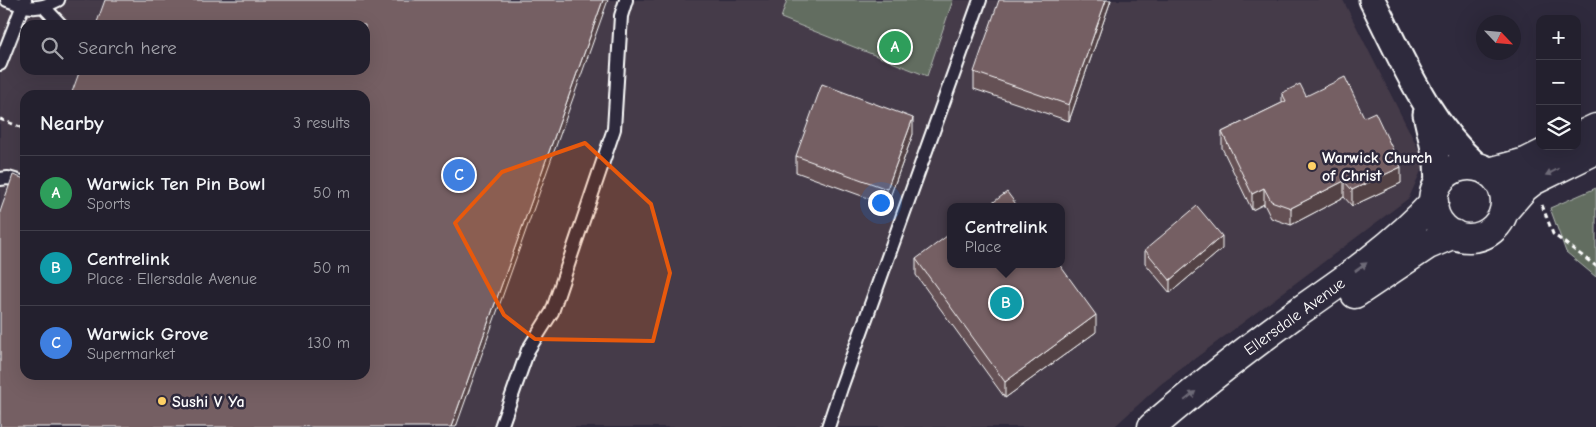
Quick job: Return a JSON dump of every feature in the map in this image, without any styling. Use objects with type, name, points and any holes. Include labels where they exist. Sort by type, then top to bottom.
[{"type":"street","points":[[1372,0],[1424,104],[1454,145],[1483,170],[1496,178],[1504,193],[1504,211]]},
{"type":"street","points":[[1424,104],[1436,162],[1434,210],[1441,224],[1454,234]]},
{"type":"street","points":[[1581,135],[1596,128]]},
{"type":"street","name":"Ellersdale Avenue","points":[[1152,427],[1242,353],[1370,260],[1416,222],[1436,193],[1443,178],[1451,171],[1468,166],[1483,170],[1526,162],[1550,150]]},
{"type":"street","name":"Ellersdale Avenue","points":[[1181,427],[1253,368],[1380,276],[1428,245],[1454,234],[1469,238],[1485,234],[1497,224],[1504,211],[1524,188],[1533,181],[1596,150]]},
{"type":"lane","points":[[7,0],[44,7],[56,20]]},
{"type":"lane","points":[[44,7],[58,0]]},
{"type":"lane","points":[[501,427],[528,350],[552,312],[614,129],[621,16],[626,0]]},
{"type":"lane","points":[[828,427],[980,0]]},
{"type":"lane","points":[[0,64],[24,3]]},
{"type":"lane","points":[[0,179],[8,178],[20,182]]},
{"type":"path","points":[[0,119],[20,126]]},
{"type":"path","points":[[1533,181],[1553,234],[1596,266]]},
{"type":"highlighted area","points":[[585,143],[651,204],[670,273],[653,341],[535,339],[504,315],[455,223],[502,172]]},
{"type":"shaded area","points":[[0,0],[1343,0],[1425,162],[1409,198],[1161,384],[1114,427],[0,427]]},
{"type":"green space","points":[[787,0],[953,0],[927,76],[781,18]]},
{"type":"green space","points":[[1596,188],[1596,277],[1566,252],[1550,208]]},
{"type":"building","points":[[105,0],[603,0],[451,427],[0,427],[0,212],[13,175],[20,177],[20,380],[370,380],[370,90],[73,90],[78,75],[370,75],[370,20],[98,20]]},
{"type":"building","points":[[999,0],[1106,0],[1069,105],[974,72]]},
{"type":"building","name":"Warwick Church of Christ","points":[[1345,77],[1364,117],[1375,112],[1401,167],[1352,190],[1344,181],[1291,208],[1271,201],[1264,188],[1252,194],[1222,132],[1286,101],[1282,93],[1300,84],[1306,96]]},
{"type":"building","points":[[822,84],[913,118],[887,189],[796,156]]},
{"type":"building","points":[[1007,192],[1015,203],[992,203]]},
{"type":"building","points":[[1197,206],[1222,236],[1170,280],[1145,250]]},
{"type":"building","points":[[947,236],[947,268],[1062,268],[1096,315],[1005,382],[916,259]]},
{"type":"place","name":"Warwick Ten Pin Bowl","points":[[895,47]]},
{"type":"place","name":"Warwick Church of Christ","points":[[1312,166]]},
{"type":"place","name":"Warwick Grove","points":[[459,175]]},
{"type":"place","name":"Centrelink","points":[[1006,303]]},
{"type":"place","name":"Sushi V Ya","points":[[162,401]]}]
